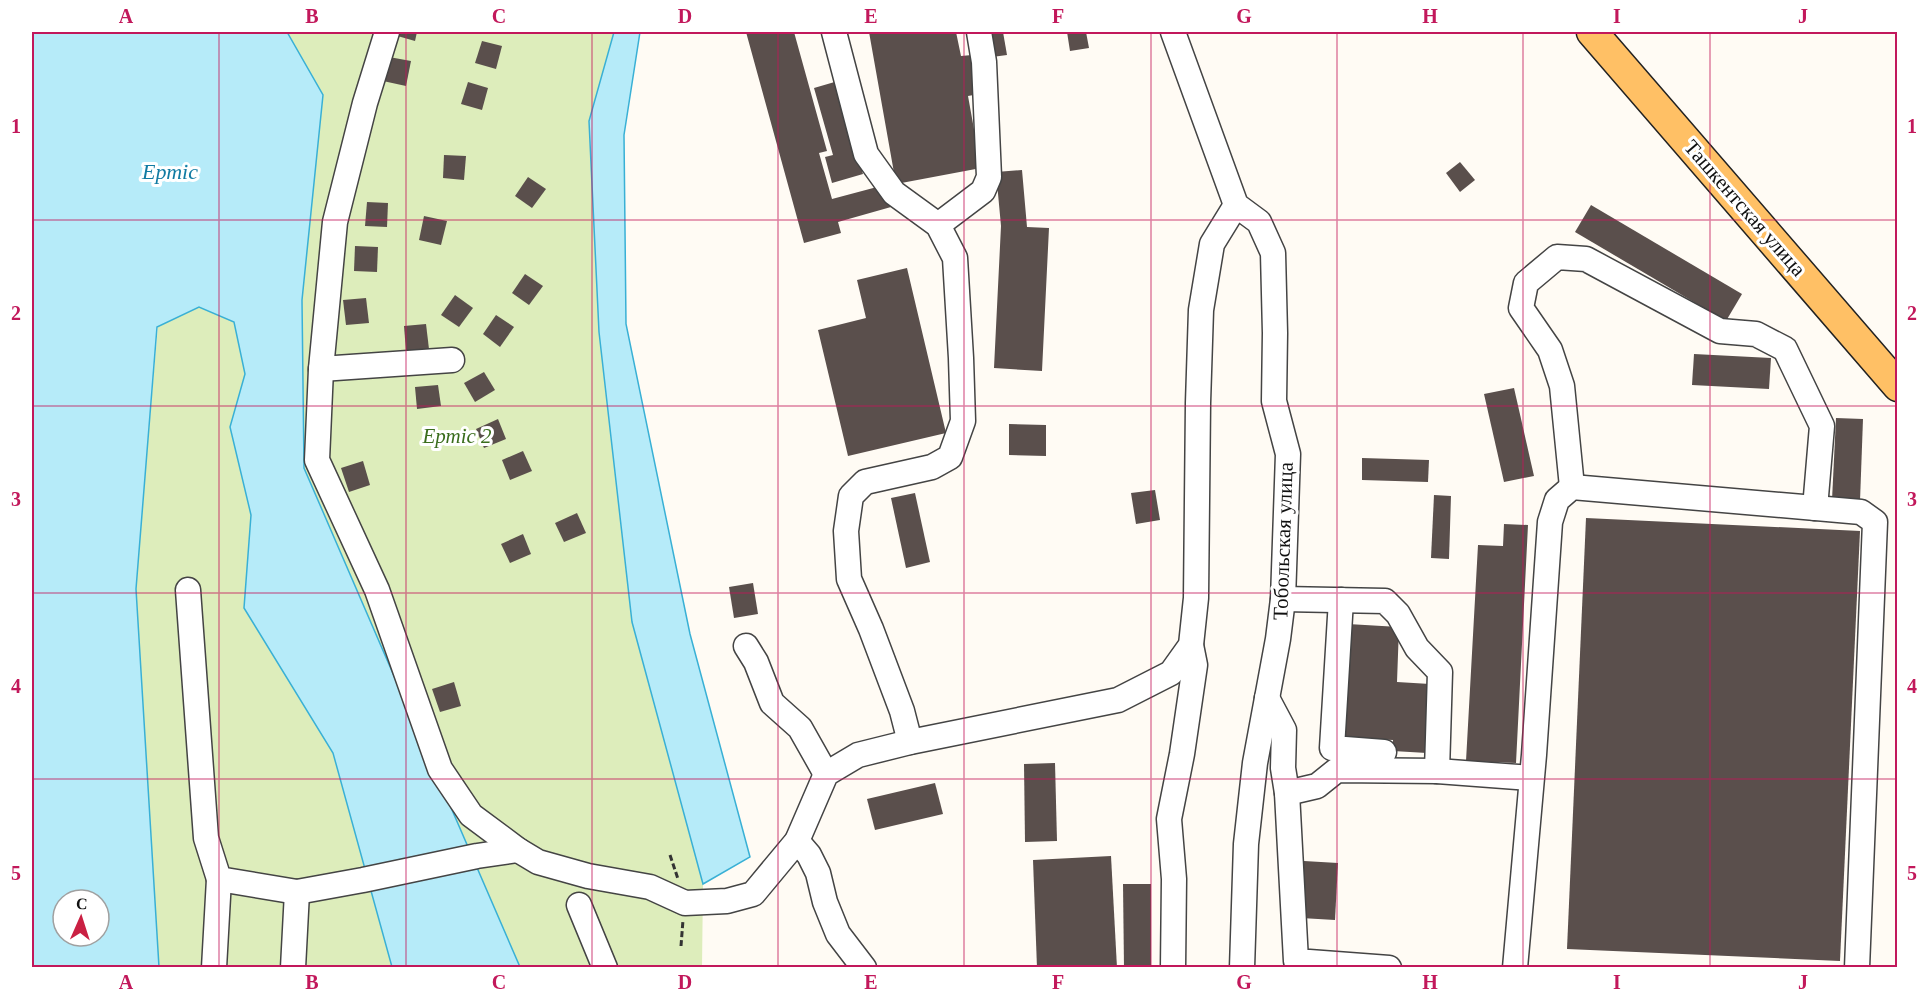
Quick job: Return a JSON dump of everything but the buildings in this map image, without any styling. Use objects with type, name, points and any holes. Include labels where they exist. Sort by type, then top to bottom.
[{"type":"main road","name":"Ташкентская улица","points":[[1592,32],[1892,370]]},
{"type":"street","points":[[387,32],[365,103],[335,222],[321,369],[317,459],[377,590],[440,769],[471,814],[518,850],[538,862],[588,876],[650,887],[685,903],[727,901],[753,894],[797,841],[826,774],[858,755],[910,742],[1118,700],[1171,673],[1191,645]]},
{"type":"street","points":[[834,32],[866,154],[894,193],[938,225],[955,258],[963,421],[950,457],[932,467],[865,482],[852,496],[846,531],[849,579],[902,711],[910,742]]},
{"type":"street","points":[[938,225],[983,191],[989,177],[984,62],[979,32]]},
{"type":"street","points":[[1173,32],[1236,205],[1212,244],[1201,310],[1197,403],[1196,598],[1191,645],[1195,665],[1182,754],[1169,819],[1174,879],[1173,968]]},
{"type":"street","name":"Тобольская улица","points":[[1236,205],[1258,222],[1273,253],[1274,402],[1288,454],[1283,599],[1278,639],[1255,763],[1246,844],[1242,968]]},
{"type":"street","points":[[1572,487],[1562,386],[1550,350],[1521,308],[1526,283],[1557,256],[1586,258],[1720,331],[1756,334],[1785,349],[1822,426],[1815,508]]},
{"type":"street","points":[[321,369],[452,360]]},
{"type":"street","points":[[1515,968],[1530,778],[1534,755],[1550,522],[1557,500],[1572,487],[1861,512],[1875,522],[1857,968]]},
{"type":"street","points":[[188,590],[206,838],[219,879],[214,968]]},
{"type":"street","points":[[1283,599],[1385,601],[1398,614],[1417,648],[1440,672],[1437,771]]},
{"type":"street","points":[[1341,600],[1332,748],[1384,752]]},
{"type":"street","points":[[746,646],[756,662],[772,703],[800,728],[826,774]]},
{"type":"street","points":[[1267,698],[1284,730],[1283,768],[1287,793],[1296,962],[1389,968]]},
{"type":"street","points":[[1287,793],[1317,786],[1337,770],[1437,771],[1530,778]]},
{"type":"street","points":[[797,841],[809,855],[818,873],[825,902],[838,934],[864,968]]},
{"type":"street","points":[[219,879],[297,892],[518,850]]},
{"type":"street","points":[[293,968],[297,892]]},
{"type":"street","points":[[579,905],[605,968]]},
{"type":"green space","name":"Ертіс 2","points":[[287,32],[614,32],[589,121],[599,332],[632,622],[703,884],[702,967],[520,967],[304,468],[302,300]]},
{"type":"green space","points":[[199,307],[234,322],[245,374],[230,427],[251,515],[244,608],[333,752],[392,967],[159,967],[135,589],[158,326]]},
{"type":"water","name":"Ертіс","points":[[32,32],[287,32],[323,95],[302,300],[304,468],[520,967],[392,967],[333,753],[244,608],[251,515],[230,427],[245,374],[234,322],[199,307],[157,327],[136,589],[159,967],[32,967]]},
{"type":"water","points":[[614,32],[640,32],[624,135],[626,324],[690,634],[750,857],[703,884],[632,622],[599,332],[589,121]]}]
